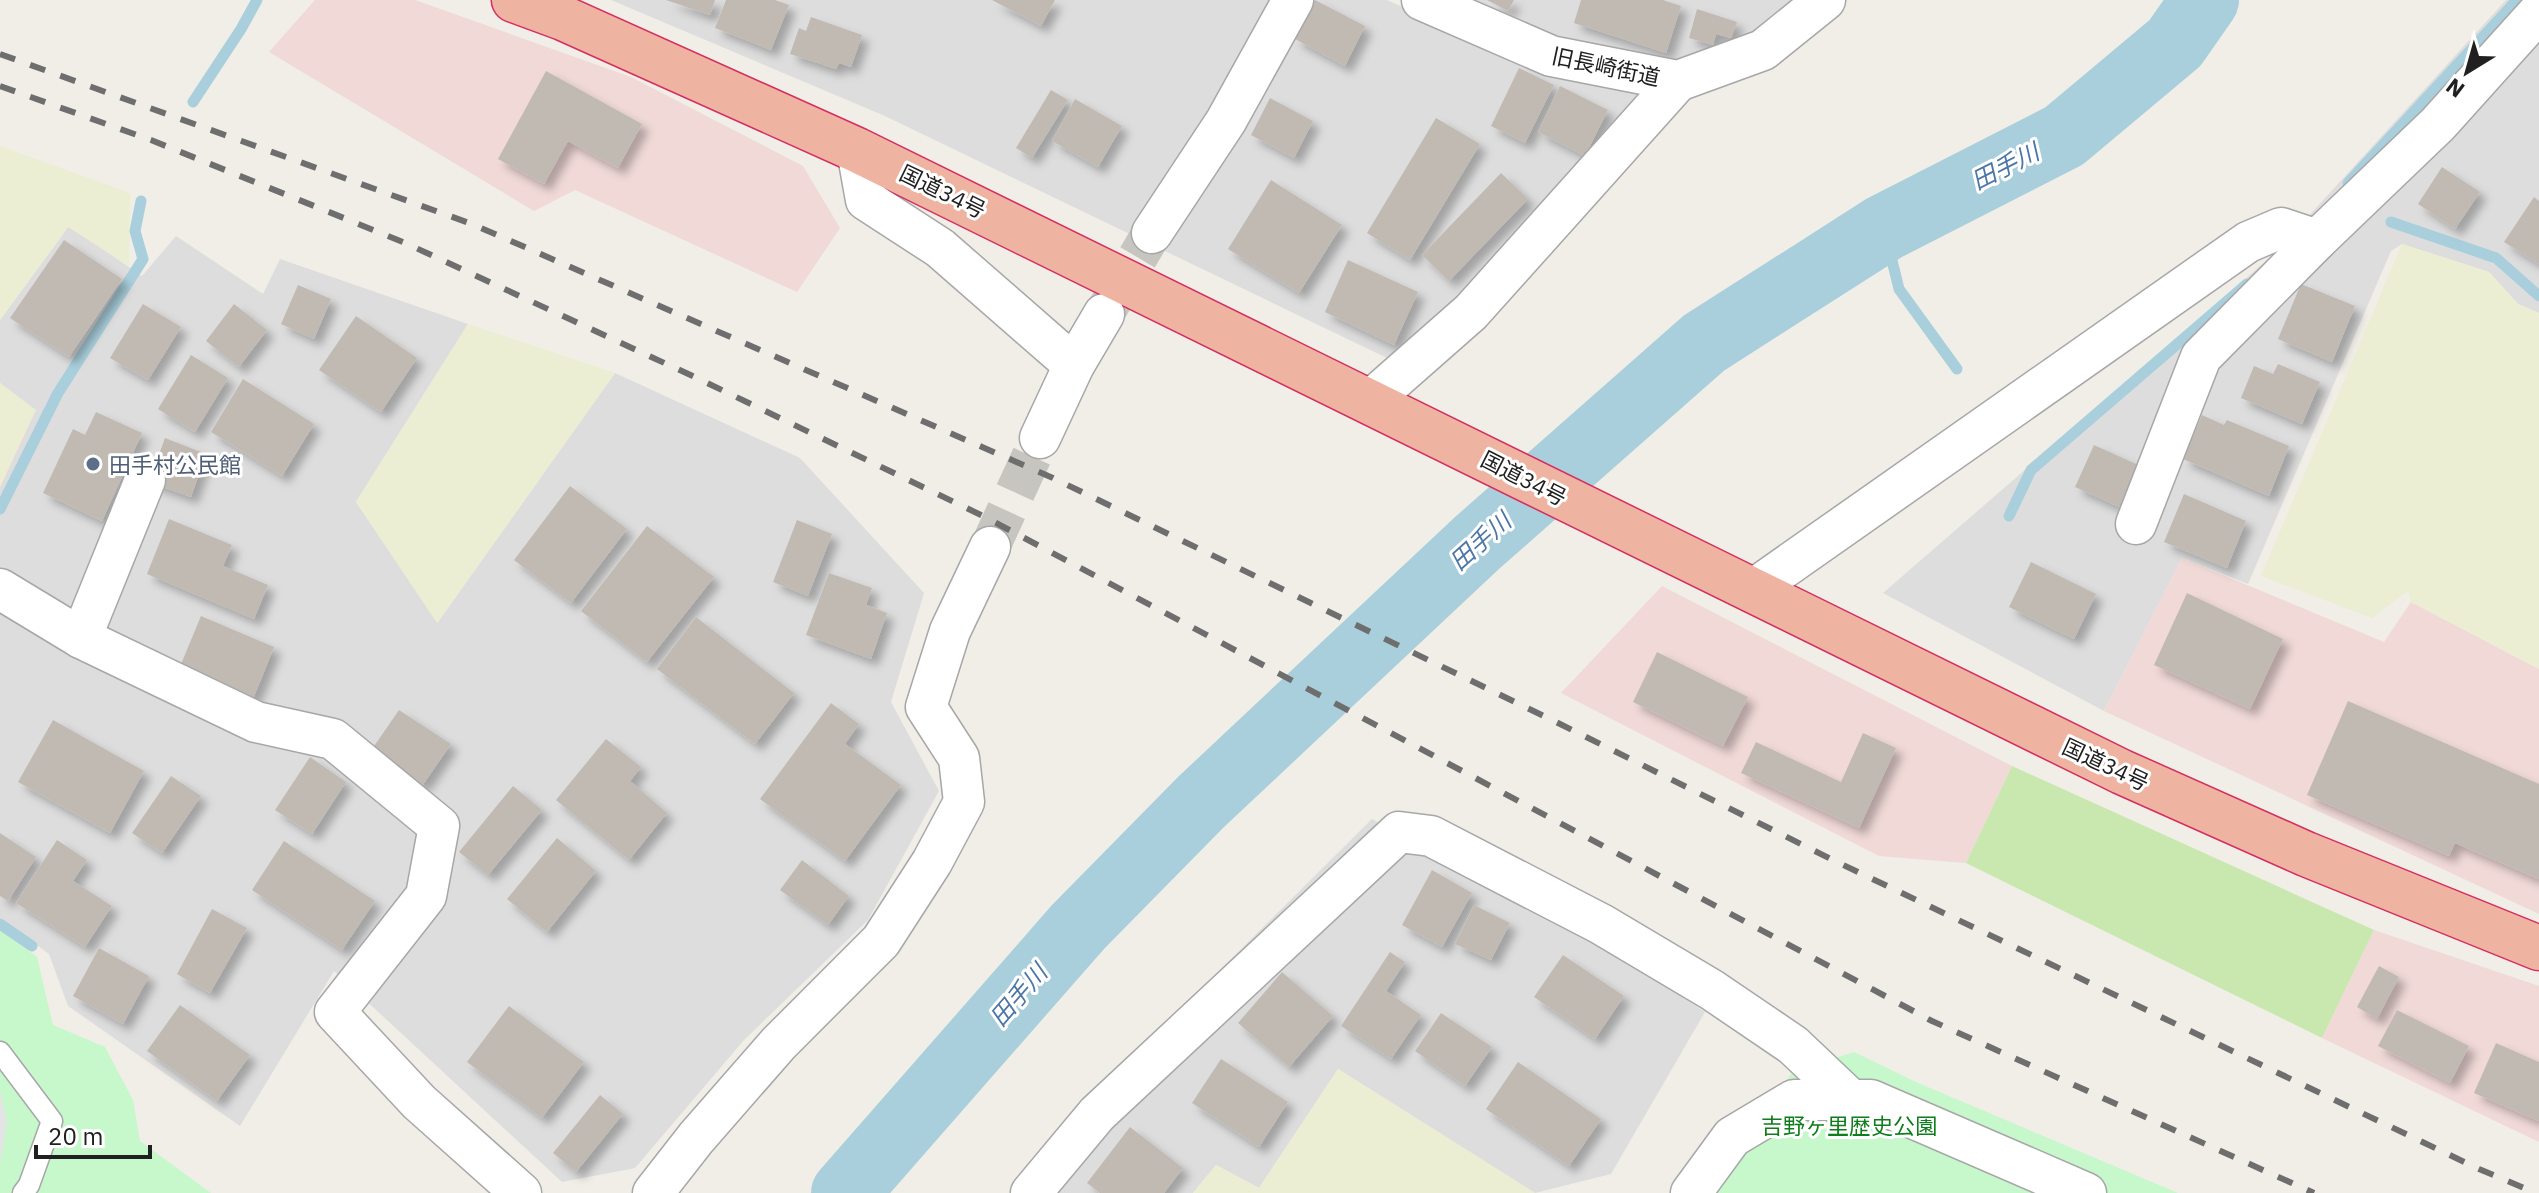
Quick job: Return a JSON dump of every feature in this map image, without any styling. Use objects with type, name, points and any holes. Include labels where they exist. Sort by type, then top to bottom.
[{"type":"highway","name":"国道34号","points":[[514,0],[566,9],[1371,400],[1691,562],[2122,772],[2306,854],[2539,948]]},
{"type":"street","points":[[1152,233],[1226,121],[1293,0]]},
{"type":"street","name":"旧長崎街道","points":[[1422,0],[1551,56],[1678,81],[1763,50],[1825,0]]},
{"type":"street","points":[[2136,524],[2201,357],[2438,124],[2539,12]]},
{"type":"street","points":[[1371,400],[1471,312],[1678,81]]},
{"type":"street","points":[[857,150],[866,200],[940,248],[1074,365]]},
{"type":"street","points":[[1751,591],[2248,242],[2281,228],[2317,240]]},
{"type":"street","points":[[1040,438],[1074,365],[1104,314]]},
{"type":"street","points":[[81,638],[145,480]]},
{"type":"street","points":[[653,1193],[696,1138],[779,1043],[881,941],[939,850],[964,802],[959,758],[926,707],[950,631],[990,547]]},
{"type":"street","points":[[0,589],[81,638],[256,722],[333,739],[439,826],[426,896],[335,1012],[419,1102],[521,1193]]},
{"type":"street","points":[[1031,1193],[1097,1114],[1399,832],[1431,836],[1601,924],[1712,990],[1793,1045],[1851,1100]]},
{"type":"street","points":[[1691,1193],[1732,1137],[1794,1100],[1871,1100],[2086,1193]]},
{"type":"lane","points":[[0,1052],[52,1121],[29,1185],[23,1193]]},
{"type":"shaded area","points":[[315,0],[415,0],[631,77],[803,166],[840,228],[797,292],[575,190],[534,211],[269,52]]},
{"type":"shaded area","points":[[611,0],[1387,0],[1513,57],[1645,97],[1455,311],[1391,360],[885,116]]},
{"type":"shaded area","points":[[1471,0],[1803,0],[1773,31],[1671,63],[1547,33]]},
{"type":"shaded area","points":[[2506,0],[2539,0],[2539,313],[2518,304],[2489,272],[2402,244],[2391,251],[2248,584],[2182,558],[2104,711],[1883,593],[2274,254]]},
{"type":"shaded area","points":[[69,226],[142,276],[176,236],[263,294],[280,259],[468,324],[356,502],[438,622],[615,373],[800,458],[924,593],[891,702],[939,791],[868,920],[744,1040],[635,1168],[562,1182],[334,971],[240,1126],[68,1006],[49,954],[0,918],[0,487],[35,410],[0,383],[0,320]]},
{"type":"shaded area","points":[[2182,558],[2384,642],[2411,602],[2539,669],[2539,914],[2104,711]]},
{"type":"shaded area","points":[[1662,586],[2012,766],[1966,863],[1879,856],[1561,693]]},
{"type":"shaded area","points":[[1372,819],[1579,929],[1705,1012],[1611,1174],[1535,1193],[1338,1069],[1259,1188],[1216,1165],[1193,1193],[1013,1193],[1089,1100]]},
{"type":"shaded area","points":[[2374,930],[2539,986],[2539,1142],[2322,1038]]},
{"type":"shaded area","points":[[0,1090],[7,1122],[0,1164]]},
{"type":"green space","points":[[0,146],[130,193],[129,266],[68,227],[0,320]]},
{"type":"green space","points":[[2402,244],[2489,272],[2518,304],[2539,313],[2539,669],[2411,602],[2408,591],[2372,618],[2261,576]]},
{"type":"green space","points":[[468,324],[615,373],[437,623],[356,502]]},
{"type":"green space","points":[[0,383],[36,410],[0,487]]},
{"type":"green space","points":[[2012,766],[2374,930],[2322,1038],[1966,863]]},
{"type":"green space","points":[[0,930],[37,957],[53,1025],[105,1047],[133,1100],[140,1141],[211,1193],[0,1193]]},
{"type":"green space","name":"吉野ヶ里歴史公園","points":[[1854,1052],[1916,1082],[2178,1193],[1709,1193],[1793,1071]]},
{"type":"green space","points":[[1338,1069],[1535,1193],[1193,1193],[1216,1165],[1259,1188]]},
{"type":"building","points":[[666,0],[715,0],[710,15]]},
{"type":"building","points":[[726,0],[775,0],[789,5],[771,50],[715,28]]},
{"type":"building","points":[[992,0],[1055,0],[1041,26]]},
{"type":"building","points":[[1315,0],[1365,26],[1345,66],[1295,39]]},
{"type":"building","points":[[1487,0],[1514,0],[1508,11]]},
{"type":"building","points":[[1581,0],[1663,0],[1681,6],[1666,53],[1574,23]]},
{"type":"building","points":[[1697,9],[1737,22],[1731,38],[1716,34],[1713,45],[1689,38]]},
{"type":"building","points":[[811,17],[862,35],[851,67],[839,63],[836,69],[790,54],[799,28],[806,31]]},
{"type":"building","points":[[1519,68],[1554,85],[1525,143],[1491,126]]},
{"type":"building","points":[[546,71],[642,124],[618,168],[568,141],[544,184],[498,159]]},
{"type":"building","points":[[1560,86],[1608,110],[1585,156],[1538,132]]},
{"type":"building","points":[[1051,90],[1068,100],[1032,158],[1016,148]]},
{"type":"building","points":[[1270,98],[1313,121],[1294,158],[1251,135]]},
{"type":"building","points":[[1075,99],[1122,126],[1098,167],[1052,141]]},
{"type":"building","points":[[1436,118],[1480,144],[1410,260],[1367,233]]},
{"type":"building","points":[[2442,167],[2480,192],[2455,229],[2418,204]]},
{"type":"building","points":[[1501,173],[1528,199],[1449,281],[1422,255]]},
{"type":"building","points":[[1271,180],[1342,225],[1299,293],[1228,249]]},
{"type":"building","points":[[2534,197],[2539,201],[2539,264],[2504,242]]},
{"type":"building","points":[[64,240],[122,279],[69,357],[10,318]]},
{"type":"building","points":[[1348,260],[1418,292],[1394,345],[1325,312]]},
{"type":"building","points":[[2301,284],[2355,306],[2332,362],[2278,339]]},
{"type":"building","points":[[298,285],[331,299],[314,339],[281,324]]},
{"type":"building","points":[[143,304],[181,327],[148,380],[110,358]]},
{"type":"building","points":[[234,304],[267,330],[239,367],[206,341]]},
{"type":"building","points":[[356,316],[417,358],[381,412],[319,370]]},
{"type":"building","points":[[191,355],[228,378],[195,432],[158,409]]},
{"type":"building","points":[[2278,364],[2320,382],[2302,424],[2241,398],[2254,366],[2273,374]]},
{"type":"building","points":[[243,379],[314,424],[282,476],[211,432]]},
{"type":"building","points":[[96,412],[142,433],[102,521],[43,493],[73,429],[85,435]]},
{"type":"building","points":[[2202,415],[2224,425],[2227,420],[2289,446],[2269,496],[2183,459]]},
{"type":"building","points":[[165,438],[206,454],[191,497],[149,482]]},
{"type":"building","points":[[2094,445],[2145,468],[2126,510],[2075,487]]},
{"type":"building","points":[[570,486],[627,529],[571,603],[514,560]]},
{"type":"building","points":[[2184,494],[2246,521],[2227,568],[2164,542]]},
{"type":"building","points":[[169,519],[232,545],[223,566],[268,585],[254,619],[147,574]]},
{"type":"building","points":[[797,520],[832,534],[808,596],[773,582]]},
{"type":"building","points":[[647,526],[714,577],[647,662],[581,611]]},
{"type":"building","points":[[2031,562],[2096,594],[2074,639],[2009,607]]},
{"type":"building","points":[[829,573],[872,588],[866,605],[887,613],[871,659],[806,635]]},
{"type":"building","points":[[2187,593],[2283,639],[2250,709],[2154,665]]},
{"type":"building","points":[[201,616],[274,647],[253,699],[179,669]]},
{"type":"building","points":[[696,617],[794,693],[755,744],[657,669]]},
{"type":"building","points":[[1657,652],[1748,697],[1723,746],[1633,702]]},
{"type":"building","points":[[2348,701],[2539,784],[2539,879],[2455,843],[2449,856],[2307,795]]},
{"type":"building","points":[[831,703],[859,724],[845,744],[901,785],[845,861],[760,799]]},
{"type":"building","points":[[399,710],[451,744],[422,786],[370,752]]},
{"type":"building","points":[[53,720],[144,771],[110,833],[18,782]]},
{"type":"building","points":[[1863,733],[1896,748],[1859,828],[1741,773],[1756,742],[1841,782]]},
{"type":"building","points":[[606,739],[641,767],[630,781],[667,813],[629,860],[556,800]]},
{"type":"building","points":[[310,757],[346,782],[312,834],[275,810]]},
{"type":"building","points":[[171,776],[201,796],[162,853],[132,833]]},
{"type":"building","points":[[513,786],[542,810],[488,875],[459,852]]},
{"type":"building","points":[[0,833],[36,857],[8,901],[0,896]]},
{"type":"building","points":[[557,838],[596,871],[547,932],[507,899]]},
{"type":"building","points":[[57,840],[87,860],[73,881],[112,906],[85,947],[16,903]]},
{"type":"building","points":[[284,841],[375,901],[342,950],[252,890]]},
{"type":"building","points":[[802,860],[849,896],[828,925],[780,890]]},
{"type":"building","points":[[1432,870],[1472,893],[1442,947],[1402,925]]},
{"type":"building","points":[[1474,905],[1510,923],[1491,960],[1455,944]]},
{"type":"building","points":[[212,909],[247,928],[210,993],[177,974]]},
{"type":"building","points":[[99,948],[149,976],[123,1024],[73,996]]},
{"type":"building","points":[[1390,952],[1405,962],[1386,991],[1421,1015],[1391,1059],[1341,1026]]},
{"type":"building","points":[[1563,955],[1624,996],[1595,1039],[1534,997]]},
{"type":"building","points":[[2379,966],[2399,977],[2377,1019],[2357,1007]]},
{"type":"building","points":[[1282,972],[1333,1016],[1289,1067],[1238,1023]]},
{"type":"building","points":[[180,1005],[250,1055],[217,1101],[147,1051]]},
{"type":"building","points":[[509,1006],[584,1062],[542,1118],[467,1062]]},
{"type":"building","points":[[2397,1010],[2469,1046],[2450,1083],[2378,1046]]},
{"type":"building","points":[[1441,1013],[1492,1047],[1465,1086],[1415,1051]]},
{"type":"building","points":[[2496,1043],[2539,1062],[2539,1121],[2474,1093]]},
{"type":"building","points":[[1221,1059],[1288,1102],[1259,1147],[1192,1103]]},
{"type":"building","points":[[1518,1062],[1601,1119],[1569,1166],[1486,1109]]},
{"type":"building","points":[[600,1095],[623,1114],[576,1172],[553,1153]]},
{"type":"building","points":[[1130,1127],[1183,1168],[1164,1193],[1100,1193],[1087,1183]]},
{"type":"waterway","points":[[193,102],[257,0]]},
{"type":"waterway","name":"田手川","points":[[845,1193],[1078,927],[1201,802],[1477,543],[1704,343],[1884,228],[2064,136],[2175,43],[2205,0]]},
{"type":"waterway","points":[[2348,183],[2517,0]]},
{"type":"waterway","points":[[0,509],[58,393],[143,259],[135,231],[141,201]]},
{"type":"waterway","points":[[2391,222],[2496,258],[2539,296]]},
{"type":"waterway","points":[[1884,228],[1899,289],[1957,369]]},
{"type":"waterway","points":[[2009,516],[2031,470],[2247,284]]},
{"type":"waterway","points":[[0,924],[32,946]]},
{"type":"tunnel","points":[[1107,309],[1152,233]]},
{"type":"tunnel","points":[[990,547],[1040,438]]},
{"type":"railway","points":[[0,54],[472,224],[1053,478],[1837,862],[2479,1169],[2536,1193]]},
{"type":"railway","points":[[0,86],[151,140],[403,242],[699,379],[983,516],[1932,1021],[2314,1193]]},
{"type":"place","name":"田手村公民館","points":[[93,464]]}]
